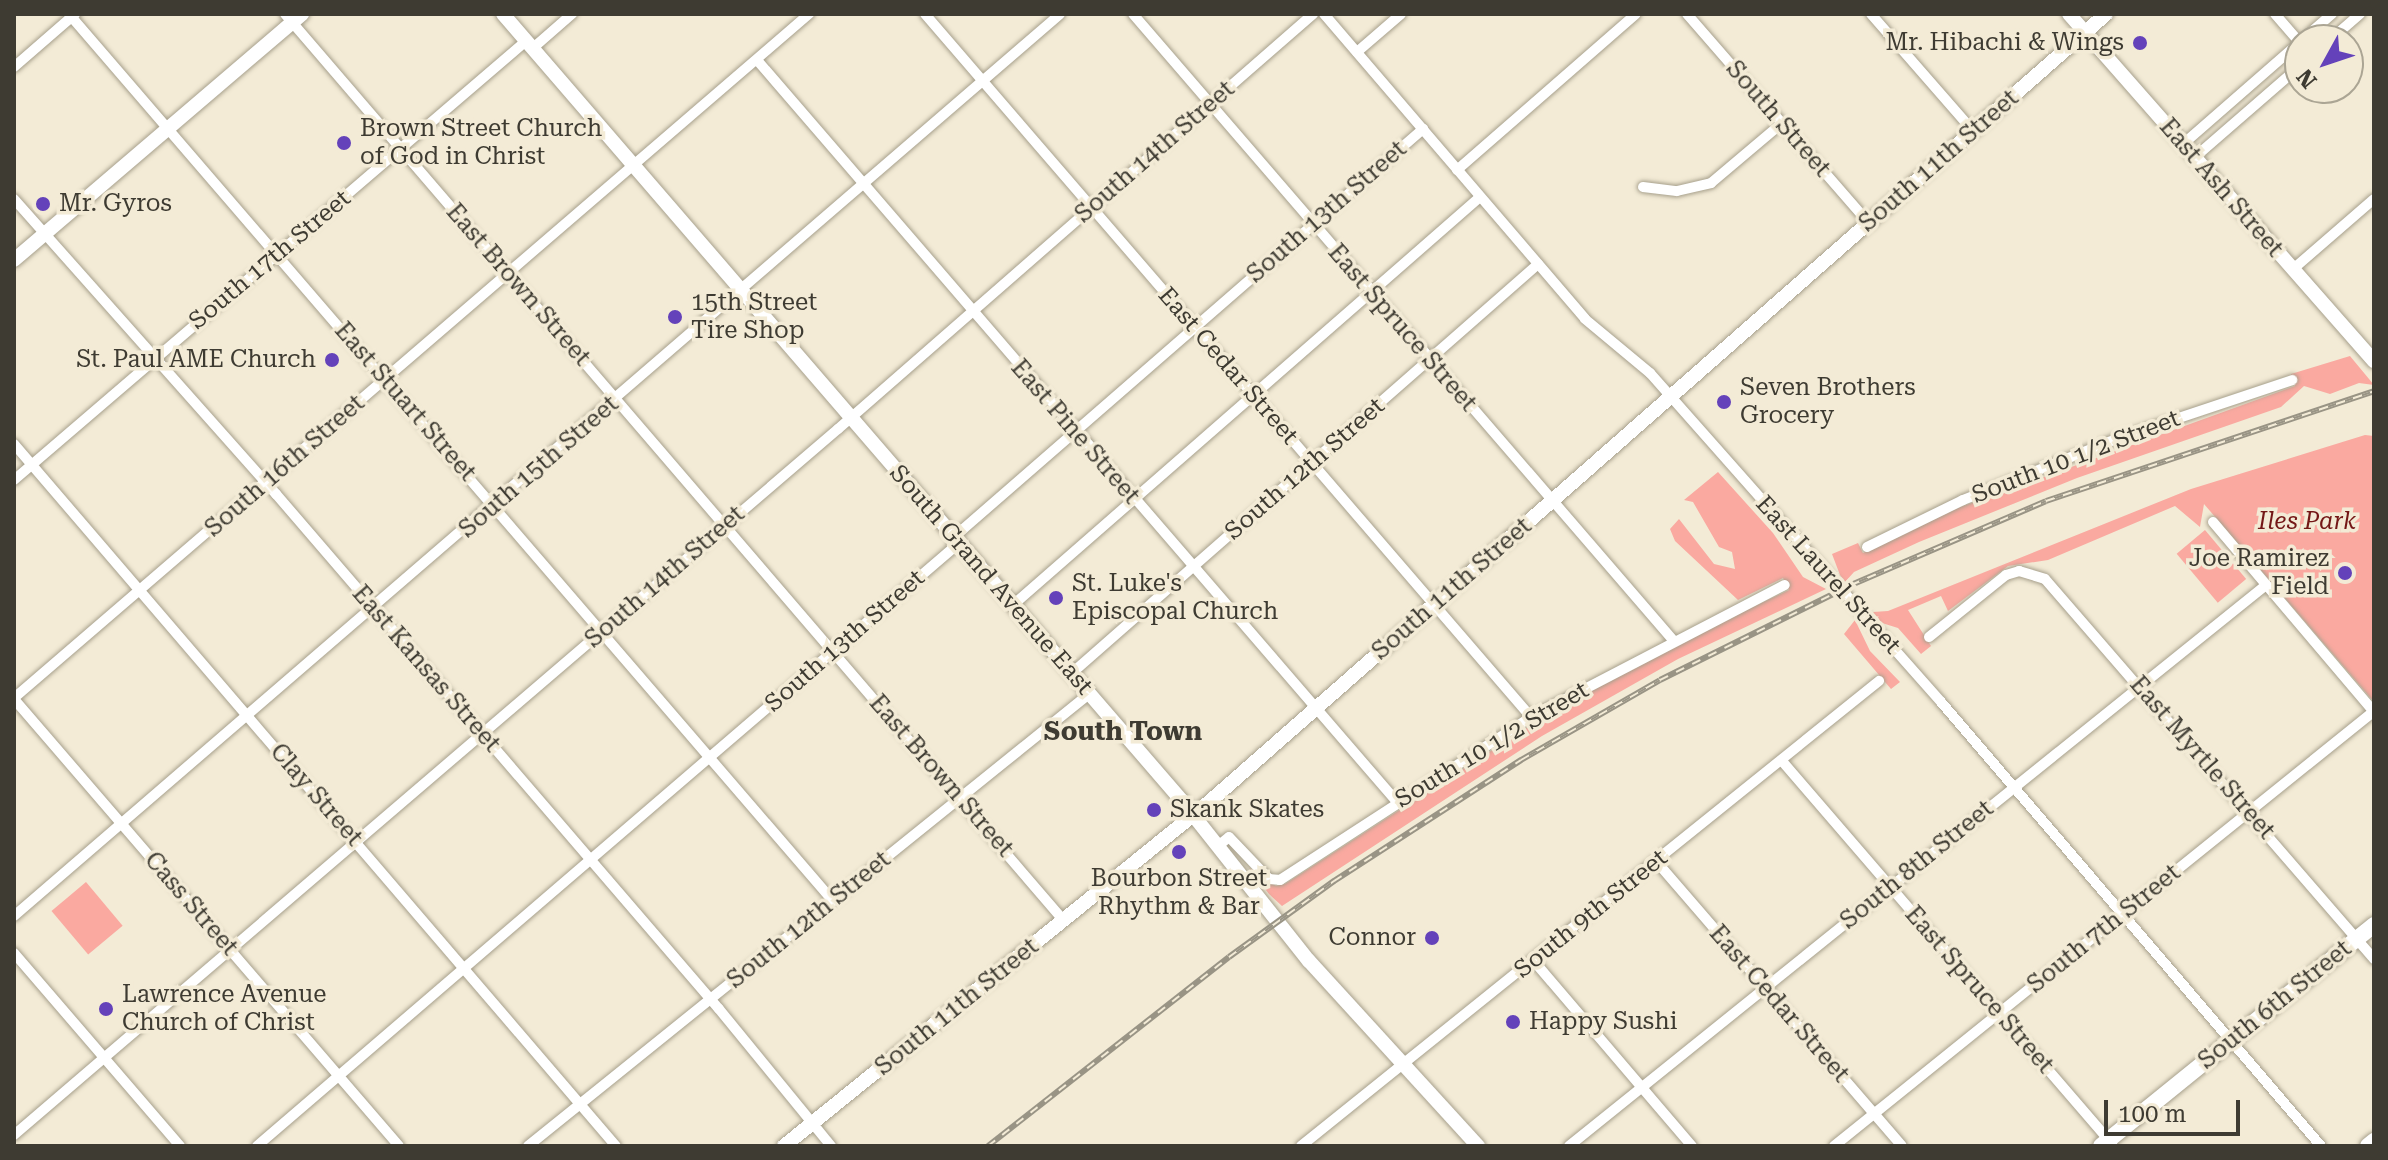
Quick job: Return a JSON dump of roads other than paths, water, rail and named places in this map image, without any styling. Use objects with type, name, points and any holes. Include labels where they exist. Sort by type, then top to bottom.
[{"type":"main road","name":"South 6th Street","points":[[2107,1144],[2374,925]]},
{"type":"main road","points":[[2368,1146],[2374,1141]]},
{"type":"street","name":"South Grand Avenue East","points":[[503,14],[1072,673],[1218,846],[1309,961],[1478,1146]]},
{"type":"street","name":"South 17th Street","points":[[14,480],[400,149],[572,14]]},
{"type":"street","name":"South 16th Street","points":[[14,699],[809,14]]},
{"type":"street","name":"East Cedar Street","points":[[925,14],[1531,717]]},
{"type":"street","name":"South 15th Street","points":[[14,916],[743,292],[1060,14]]},
{"type":"street","name":"East Spruce Street","points":[[1133,14],[1673,640]]},
{"type":"street","name":"South 14th Street","points":[[14,1135],[851,418],[1313,14]]},
{"type":"street","name":"East Laurel Street","points":[[1324,14],[1585,319],[1637,360],[1671,397],[2015,787],[2233,1039],[2321,1146]]},
{"type":"street","points":[[1357,52],[1401,14]]},
{"type":"street","points":[[1457,170],[1636,14]]},
{"type":"street","name":"South Street","points":[[1687,14],[1869,223]]},
{"type":"street","points":[[1871,14],[1973,131]]},
{"type":"street","name":"East Ash Street","points":[[2069,14],[2374,361]]},
{"type":"street","name":"South 11th Street","points":[[784,1146],[1193,816],[2106,14]]},
{"type":"street","points":[[14,67],[72,15]]},
{"type":"street","name":"East Stuart Street","points":[[72,15],[833,901]]},
{"type":"street","points":[[14,260],[293,17]]},
{"type":"street","name":"East Brown Street","points":[[293,17],[400,149],[1064,921]]},
{"type":"street","points":[[2182,145],[2284,56]]},
{"type":"street","name":"East Pine Street","points":[[757,60],[971,312],[1397,802]]},
{"type":"street","points":[[2194,158],[2284,80]]},
{"type":"street","points":[[1643,187],[1677,191],[1711,183],[1782,123]]},
{"type":"street","name":"South 13th Street","points":[[257,1146],[952,549],[954,537],[1423,129]]},
{"type":"street","points":[[1013,605],[1480,197]]},
{"type":"street","name":"East Kansas Street","points":[[14,199],[374,608],[711,999],[831,1146]]},
{"type":"street","points":[[2292,270],[2374,199]]},
{"type":"street","name":"South 12th Street","points":[[1072,673],[1538,264]]},
{"type":"street","name":"South 10 1/2 Street","points":[[1867,547],[1963,500],[2116,439],[2292,380]]},
{"type":"street","name":"Clay Street","points":[[14,444],[616,1146]]},
{"type":"street","points":[[2213,522],[2374,712]]},
{"type":"street","name":"East Myrtle Street","points":[[1929,637],[1998,581],[2019,571],[2051,585],[2374,959]]},
{"type":"street","name":"South 10 1/2 Street","points":[[1218,846],[1229,837],[1269,879],[1280,880],[1531,717],[1673,640],[1785,585]]},
{"type":"street","name":"South 8th Street","points":[[1569,1146],[2266,585]]},
{"type":"street","name":"South 9th Street","points":[[1301,1146],[1879,681]]},
{"type":"street","name":"South 12th Street","points":[[528,1146],[1089,694]]},
{"type":"street","name":"Cass Street","points":[[14,699],[399,1146]]},
{"type":"street","name":"South 7th Street","points":[[1834,1146],[2374,712]]},
{"type":"street","name":"East Spruce Street","points":[[1782,761],[1999,1013],[2107,1144]]},
{"type":"street","name":"East Cedar Street","points":[[1656,861],[1902,1146]]},
{"type":"street","points":[[14,953],[180,1146]]},
{"type":"street","points":[[1533,960],[1692,1146]]},
{"type":"railway","points":[[988,1146],[1229,957],[1334,881],[1521,760],[1660,680],[1851,585],[2046,501],[2374,391]]},
{"type":"place","name":"Mr. Hibachi & Wings","points":[[2140,43]]},
{"type":"place","name":"Brown Street Church of God in Christ","points":[[344,143]]},
{"type":"place","name":"Mr. Gyros","points":[[43,204]]},
{"type":"place","name":"15th Street Tire Shop","points":[[675,317]]},
{"type":"place","name":"St. Paul AME Church","points":[[332,360]]},
{"type":"place","name":"Seven Brothers Grocery","points":[[1724,402]]},
{"type":"place","name":"Joe Ramirez Field","points":[[2345,573]]},
{"type":"place","name":"St. Luke's Episcopal Church","points":[[1056,598]]},
{"type":"place","name":"Skank Skates","points":[[1154,810]]},
{"type":"place","name":"Bourbon Street Rhythm & Bar","points":[[1179,852]]},
{"type":"place","name":"Connor","points":[[1432,938]]},
{"type":"place","name":"Lawrence Avenue Church of Christ","points":[[106,1009]]},
{"type":"place","name":"Happy Sushi","points":[[1513,1022]]},
{"type":"district","name":"South Town","points":[[1123,732]]},
{"type":"park label","name":"Iles Park","points":[[2307,522]]}]
